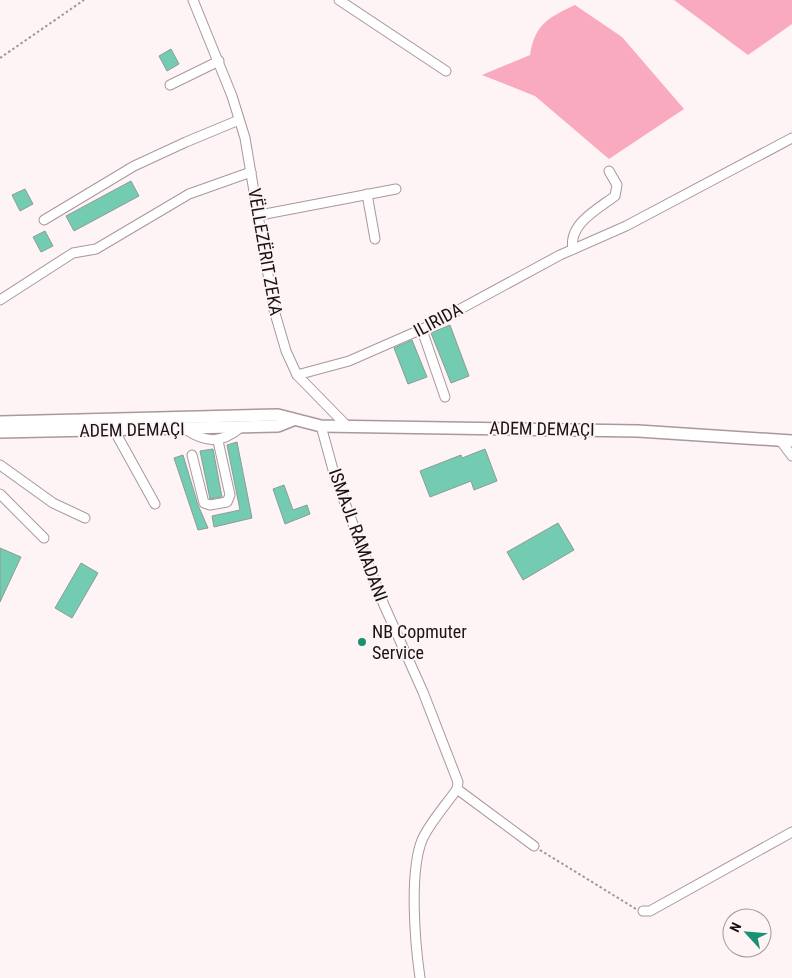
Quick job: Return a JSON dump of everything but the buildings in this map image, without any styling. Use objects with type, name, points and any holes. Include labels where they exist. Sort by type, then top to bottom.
[{"type":"main road","name":"ADEM DEMAÇI","points":[[0,422],[278,416],[321,426],[638,431],[792,441]]},
{"type":"main road","name":"ADEM DEMAÇI","points":[[0,432],[278,426],[293,420]]},
{"type":"street","name":"VËLLEZËRIT ZEKA","points":[[194,0],[239,120],[260,215],[268,272],[280,334],[297,375],[346,425]]},
{"type":"street","points":[[339,0],[446,71]]},
{"type":"street","points":[[170,85],[218,61]]},
{"type":"street","points":[[44,220],[134,166],[239,120]]},
{"type":"street","name":"ILIRIDA","points":[[297,375],[349,361],[422,330],[573,250],[626,226],[792,138]]},
{"type":"street","points":[[573,250],[573,238],[580,223],[615,196],[617,185],[609,171]]},
{"type":"street","points":[[0,300],[73,252],[96,248],[189,194],[251,172]]},
{"type":"street","points":[[260,215],[396,189]]},
{"type":"street","points":[[367,194],[375,239]]},
{"type":"street","points":[[422,330],[445,397]]},
{"type":"street","name":"ISMAJL RAMADANI","points":[[321,426],[335,477],[384,605],[457,776],[457,789]]},
{"type":"street","points":[[185,428],[205,440],[218,441],[228,437],[241,427]]},
{"type":"street","points":[[114,430],[155,504]]},
{"type":"street","points":[[780,440],[792,456]]},
{"type":"street","points":[[192,455],[204,503],[210,506],[227,502],[230,495],[218,441]]},
{"type":"street","points":[[0,465],[53,503],[84,518]]},
{"type":"street","points":[[0,494],[44,538]]},
{"type":"street","points":[[420,978],[415,904],[417,866],[422,840],[457,789],[534,846]]},
{"type":"street","points":[[643,911],[650,911],[792,832]]},
{"type":"path","points":[[0,58],[84,0]]},
{"type":"path","points":[[534,846],[631,907],[643,911]]},
{"type":"shaded area","points":[[674,0],[792,0],[792,24],[748,55]]},
{"type":"shaded area","points":[[575,5],[622,37],[684,109],[609,159],[535,96],[482,75],[530,55],[535,36],[544,23]]},
{"type":"place","name":"NB Copmuter Service","points":[[362,642]]}]
